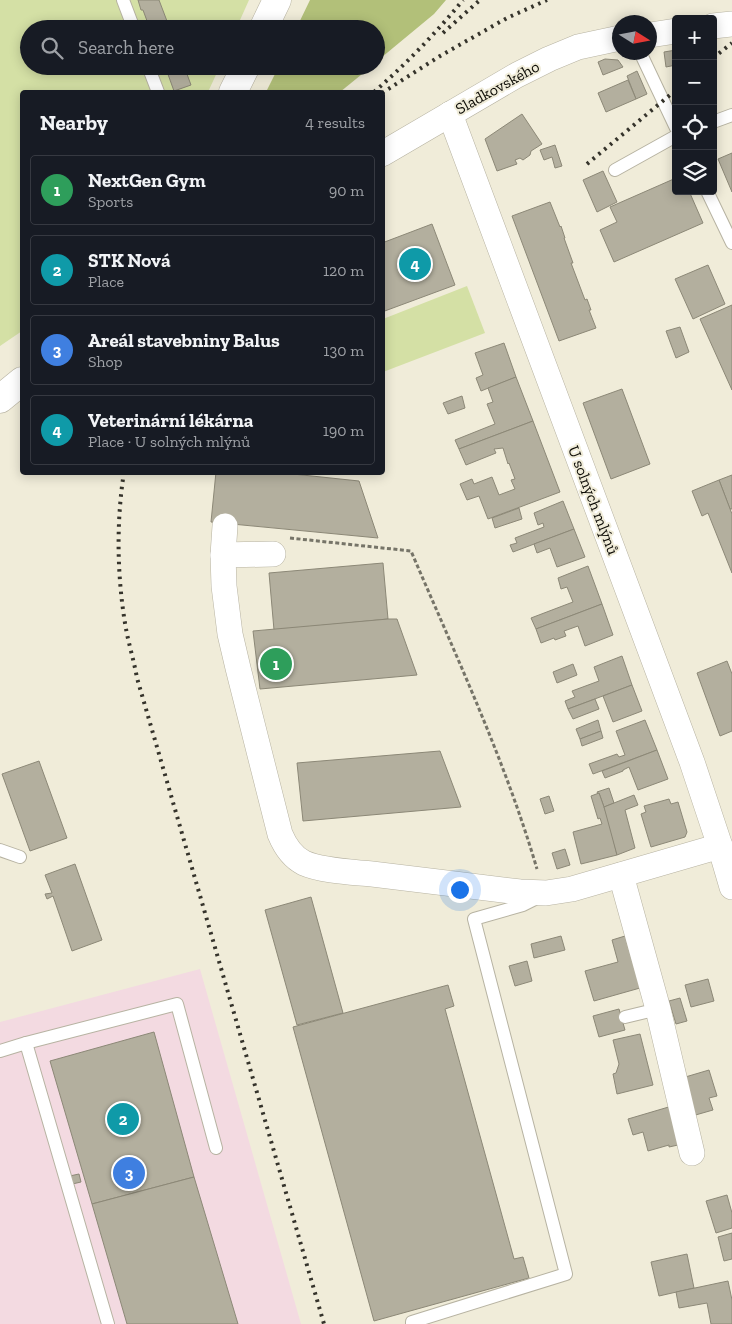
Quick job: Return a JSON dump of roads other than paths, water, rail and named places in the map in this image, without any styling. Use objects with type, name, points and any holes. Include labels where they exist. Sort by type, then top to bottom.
[{"type":"street","points":[[267,20],[277,0]]},
{"type":"street","points":[[717,26],[732,24]]},
{"type":"street","points":[[657,33],[672,31]]},
{"type":"street","name":"Sladkovského","points":[[385,152],[517,75],[549,59],[578,47],[612,40]]},
{"type":"street","points":[[234,90],[242,75]]},
{"type":"street","name":"U solných mlýnů","points":[[450,114],[692,762],[732,887]]},
{"type":"street","points":[[0,399],[20,383]]},
{"type":"street","points":[[225,526],[223,555],[224,586],[230,634],[275,819],[285,847],[302,862],[321,868],[520,892],[542,882],[572,889],[720,846]]},
{"type":"street","points":[[223,555],[278,545]]},
{"type":"street","points":[[621,875],[658,1009],[692,1153]]},
{"type":"lane","points":[[123,0],[131,20]]},
{"type":"lane","points":[[644,60],[672,120]]},
{"type":"lane","points":[[151,75],[157,90]]},
{"type":"lane","points":[[717,121],[732,115]]},
{"type":"lane","points":[[615,170],[672,138]]},
{"type":"lane","points":[[709,195],[732,243]]},
{"type":"lane","points":[[0,850],[20,857]]},
{"type":"lane","points":[[412,1324],[412,1322],[566,1274],[474,919],[523,905],[542,882]]},
{"type":"lane","points":[[0,1051],[177,1004],[216,1148]]},
{"type":"lane","points":[[625,1017],[658,1009]]},
{"type":"lane","points":[[26,1043],[108,1324]]},
{"type":"railway","points":[[376,90],[420,48],[463,0]]},
{"type":"railway","points":[[443,33],[480,0]]},
{"type":"railway","points":[[385,91],[440,56],[507,18],[547,0]]},
{"type":"railway","points":[[717,55],[732,43]]},
{"type":"railway","points":[[587,164],[672,93]]},
{"type":"railway","points":[[124,475],[119,531],[119,570],[126,629],[137,678],[324,1324]]},
{"type":"place","name":"Veterinární lékárna","points":[[415,264]]},
{"type":"place","name":"NextGen Gym","points":[[276,664]]},
{"type":"place","name":"STK Nová","points":[[123,1119]]},
{"type":"place","name":"Areál stavebniny Balus","points":[[129,1173]]}]
